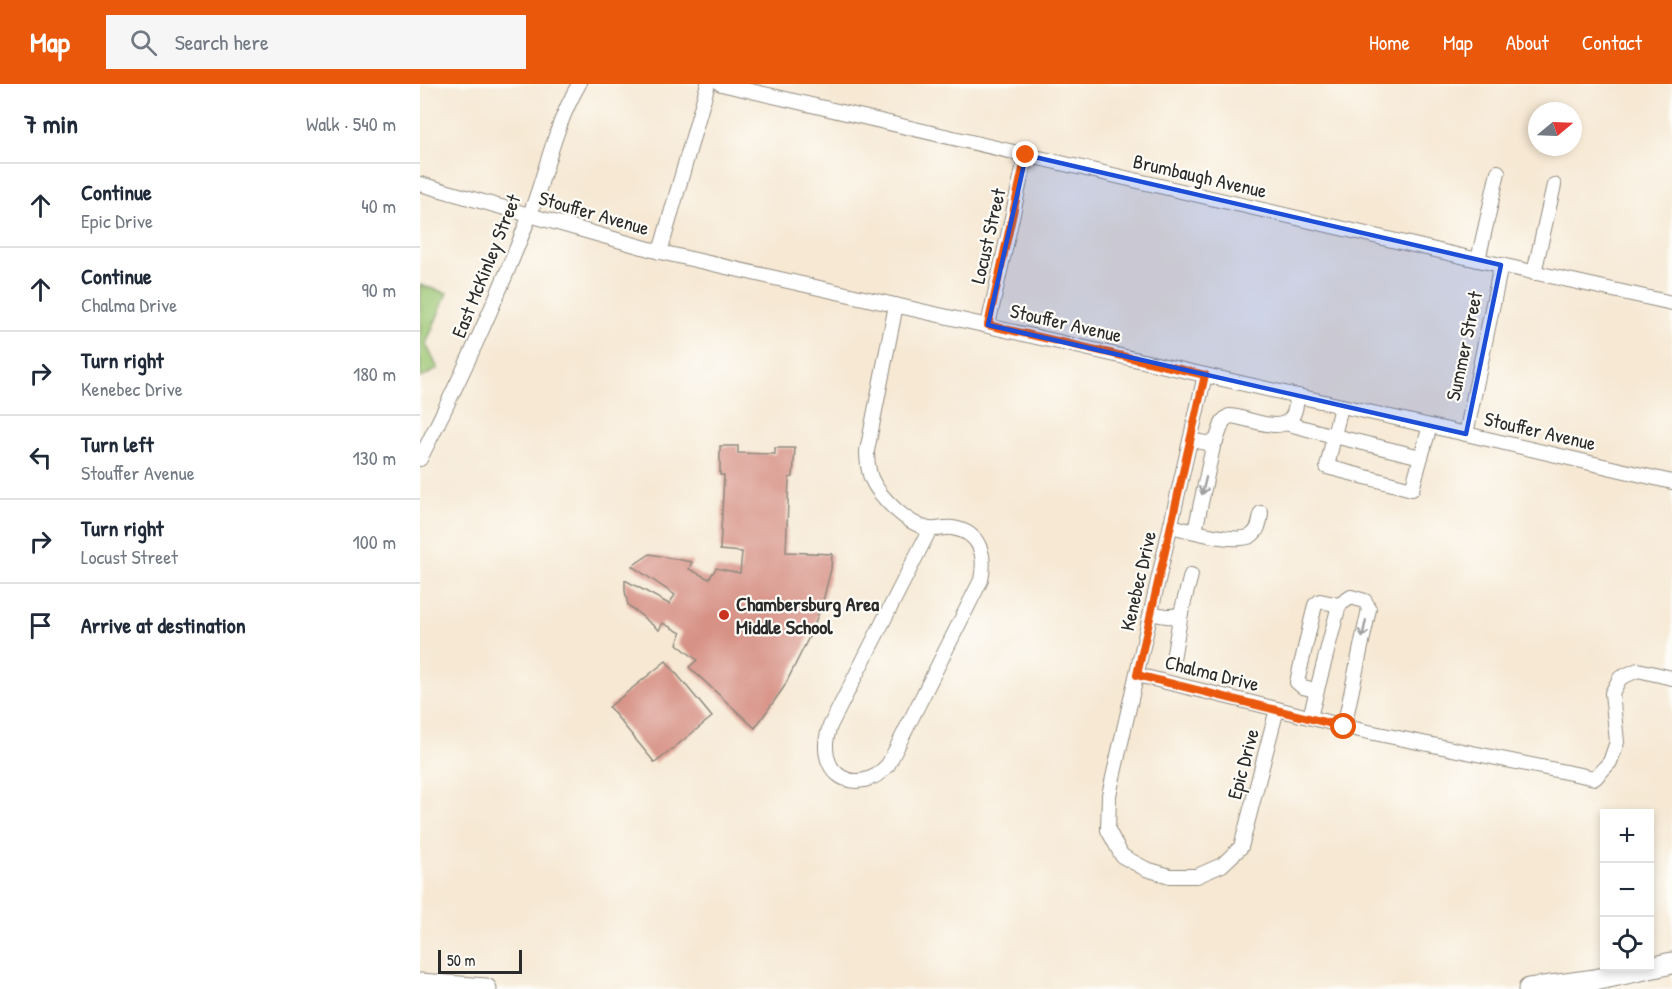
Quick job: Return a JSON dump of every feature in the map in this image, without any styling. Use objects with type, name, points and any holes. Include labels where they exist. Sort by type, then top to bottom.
[{"type":"highway","points":[[1529,989],[1595,981],[1672,963]]},
{"type":"highway","points":[[420,984],[486,989]]},
{"type":"street","name":"East McKinley Street","points":[[420,459],[464,373],[530,215],[565,109],[579,84]]},
{"type":"street","points":[[660,252],[708,84]]},
{"type":"street","name":"Brumbaugh Avenue","points":[[721,84],[1672,303]]},
{"type":"street","name":"Locust Street","points":[[988,325],[1026,155]]},
{"type":"street","points":[[1478,260],[1498,172]]},
{"type":"street","name":"Stouffer Avenue","points":[[420,184],[660,252],[1672,482]]},
{"type":"street","points":[[1534,273],[1554,185]]},
{"type":"street","name":"Summer Street","points":[[1466,434],[1501,265]]},
{"type":"street","points":[[896,305],[867,451],[867,465],[872,480],[881,495],[909,520],[930,530],[955,528],[967,533],[976,540],[983,554],[984,567],[981,580],[888,765],[876,776],[862,781],[848,780],[837,775],[828,762],[825,743],[830,726],[930,530]]},
{"type":"street","name":"Kenebec Drive","points":[[1109,795],[1205,375]]},
{"type":"street","points":[[1195,531],[1214,442],[1219,436],[1223,420],[1230,416],[1280,426],[1294,414],[1298,396]]},
{"type":"street","points":[[1341,406],[1327,467],[1412,489],[1430,426]]},
{"type":"street","points":[[1285,423],[1421,457]]},
{"type":"street","points":[[1191,440],[1214,442]]},
{"type":"street","points":[[1171,526],[1243,539],[1254,534],[1258,528],[1261,513]]},
{"type":"street","points":[[1173,659],[1181,613],[1191,575]]},
{"type":"street","points":[[1310,717],[1315,690],[1339,605],[1351,597],[1365,601],[1369,609],[1344,727]]},
{"type":"street","points":[[1315,690],[1303,687],[1297,682],[1315,605],[1320,600],[1339,605]]},
{"type":"street","points":[[1151,613],[1169,616],[1177,616],[1181,613]]},
{"type":"street","name":"Epic Drive","points":[[1109,795],[1108,830],[1122,856],[1146,869],[1170,876],[1197,876],[1221,865],[1241,847],[1277,709],[1344,727],[1595,778],[1610,762],[1617,742],[1612,693],[1620,678],[1638,670],[1672,678]]},
{"type":"street","name":"Chalma Drive","points":[[1137,675],[1277,709]]},
{"type":"highlighted area","points":[[1026,155],[1501,265],[1466,434],[988,325]]},
{"type":"green space","points":[[420,285],[447,293],[426,344],[438,369],[420,378]]},
{"type":"building","name":"Chambersburg Area Middle School","points":[[720,446],[738,446],[738,453],[775,454],[775,448],[795,448],[793,477],[789,478],[786,552],[832,554],[824,597],[813,629],[784,687],[755,728],[689,667],[697,660],[677,644],[681,633],[663,623],[659,630],[628,605],[625,591],[625,580],[669,604],[675,595],[632,566],[650,554],[692,562],[689,569],[709,579],[716,568],[740,573],[742,552],[720,550],[724,475],[720,475]]},
{"type":"building","points":[[666,661],[712,717],[655,763],[609,707]]},
{"type":"place","name":"Chambersburg Area Middle School","points":[[724,615]]},
{"type":"route","points":[[1026,155],[988,325],[1205,375],[1137,675],[1344,727]]}]
